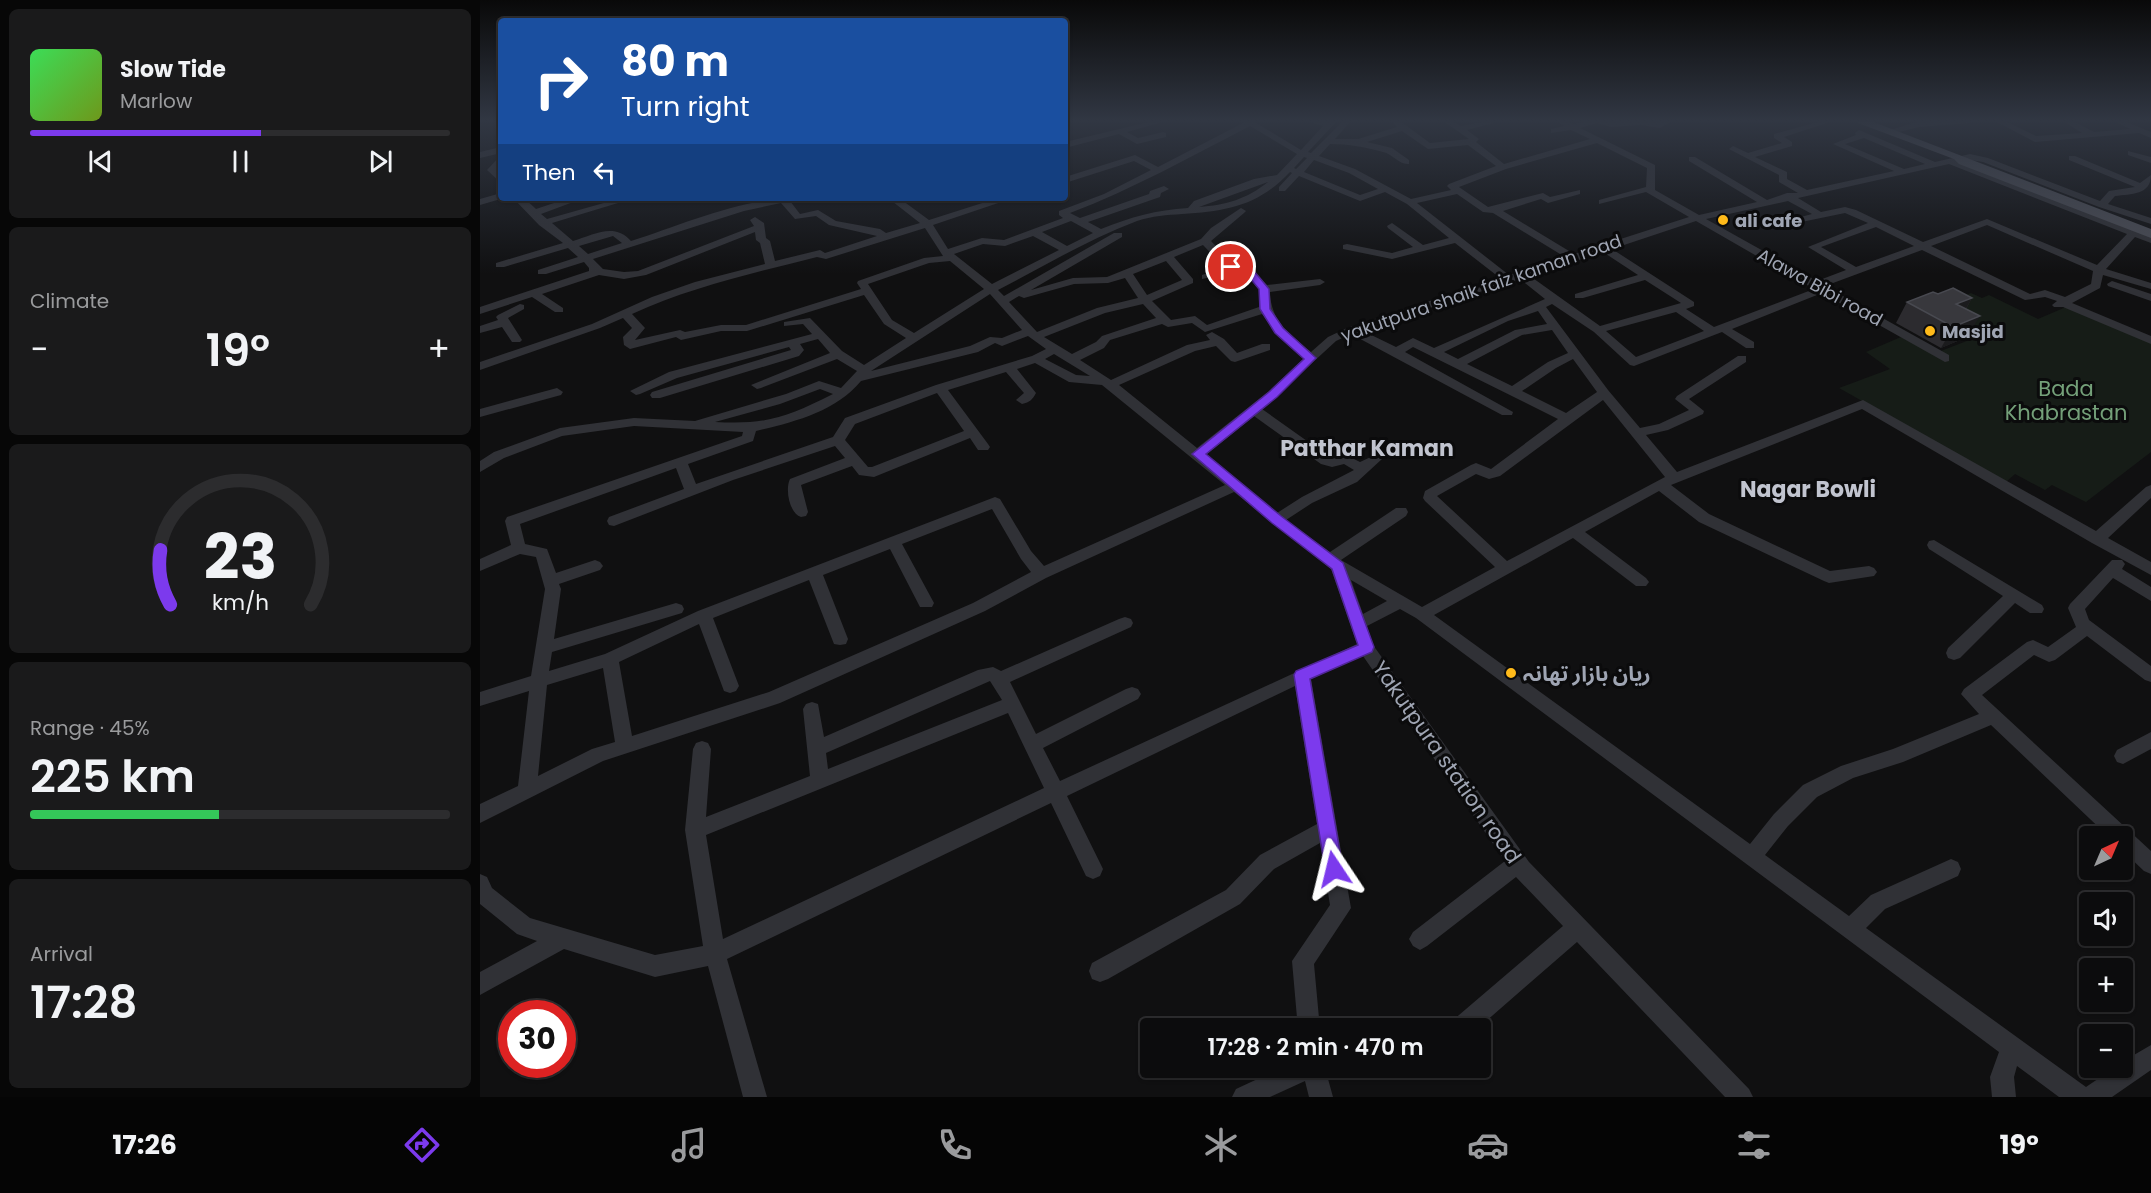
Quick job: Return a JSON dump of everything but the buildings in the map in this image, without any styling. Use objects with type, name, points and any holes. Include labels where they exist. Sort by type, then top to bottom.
[{"type":"main road","points":[[1992,172],[2151,234]]},
{"type":"main road","points":[[1995,172],[2151,229]]},
{"type":"street","points":[[1068,179],[1090,172]]},
{"type":"street","points":[[1101,233],[1062,213],[1107,196],[1157,172]]},
{"type":"street","points":[[480,467],[499,455],[560,432],[634,422],[750,428],[795,418],[844,393],[860,375],[913,338],[991,289],[1101,233],[1237,204],[1255,197],[1285,172]]},
{"type":"street","points":[[1354,172],[1410,202],[1507,279]]},
{"type":"street","points":[[1490,172],[1454,185],[1486,210],[1496,210],[1543,196],[1548,200],[1577,192]]},
{"type":"street","points":[[1503,172],[1509,178]]},
{"type":"street","points":[[1602,202],[1651,188],[1652,172]]},
{"type":"street","points":[[1714,172],[1764,202]]},
{"type":"street","points":[[1780,172],[1784,174],[1782,180],[1805,193]]},
{"type":"street","name":"yakutpura shaik faiz kaman road","points":[[1198,454],[1254,410],[1332,339],[1351,330],[1696,218],[1902,172]]},
{"type":"street","points":[[1989,172],[2151,240]]},
{"type":"street","points":[[2017,172],[2151,221]]},
{"type":"street","points":[[2107,172],[2144,187]]},
{"type":"street","points":[[1004,301],[1073,281],[1108,280],[1204,241],[1241,211],[1272,198],[1300,173],[1360,198],[1386,189]]},
{"type":"street","points":[[1195,213],[1197,203],[1257,181],[1280,177]]},
{"type":"street","points":[[2102,205],[2112,193],[2136,191],[2144,187],[2151,177]]},
{"type":"street","name":"Alawa Bibi road","points":[[1651,188],[1650,191],[1696,218],[1946,358]]},
{"type":"street","points":[[913,338],[888,322],[879,312],[862,283],[928,260],[949,256],[982,241],[1005,243],[1157,195],[1153,193],[1164,189]]},
{"type":"street","points":[[1410,202],[1458,190]]},
{"type":"street","points":[[1787,196],[1820,215]]},
{"type":"street","points":[[480,202],[498,197]]},
{"type":"street","points":[[521,201],[543,223],[586,258],[596,268],[593,270],[597,272]]},
{"type":"street","points":[[533,213],[570,201]]},
{"type":"street","points":[[543,223],[615,201]]},
{"type":"street","points":[[542,272],[741,209],[778,201]]},
{"type":"street","points":[[788,201],[790,210],[798,217],[819,213],[833,223],[876,231],[885,237]]},
{"type":"street","points":[[897,201],[927,224],[949,256],[1004,301],[1032,334],[1107,383],[1198,454],[1276,520],[1334,563],[1422,614],[2079,1097]]},
{"type":"street","points":[[480,366],[596,326],[699,284],[820,253],[822,257],[999,201]]},
{"type":"street","points":[[741,209],[760,226],[761,240],[765,241],[768,248],[770,264]]},
{"type":"street","points":[[1496,210],[1573,258]]},
{"type":"street","points":[[1785,224],[1847,210],[2030,297],[2045,293],[2061,304],[2151,340]]},
{"type":"street","points":[[1195,213],[1241,211]]},
{"type":"street","points":[[1435,352],[1504,319],[1546,303],[1598,330],[1634,362],[1717,330],[1855,271],[1986,222],[2151,298]]},
{"type":"street","points":[[1855,271],[1812,247],[1875,224]]},
{"type":"street","points":[[480,312],[536,296],[597,272],[633,276],[760,226]]},
{"type":"street","points":[[1392,226],[1422,249]]},
{"type":"street","points":[[1004,301],[1121,228]]},
{"type":"street","points":[[500,265],[614,233],[619,234],[629,245]]},
{"type":"street","points":[[1036,233],[1066,251]]},
{"type":"street","points":[[2061,304],[2096,286],[2098,274],[2133,234]]},
{"type":"street","points":[[1347,247],[1392,256],[1457,239]]},
{"type":"street","points":[[1204,241],[1231,267]]},
{"type":"street","points":[[1598,330],[1690,304],[1602,247]]},
{"type":"street","points":[[860,375],[974,349],[994,339],[1002,342],[1101,310],[1146,300],[1189,281],[1167,256]]},
{"type":"street","points":[[1206,277],[1231,267],[1245,267],[1264,289],[1265,309],[1279,330],[1311,358]]},
{"type":"street","points":[[1127,273],[1162,320],[1168,324],[1195,319],[1235,358],[1266,347]]},
{"type":"street","points":[[1023,274],[1036,282]]},
{"type":"street","points":[[2098,274],[2151,286]]},
{"type":"street","points":[[1522,275],[1546,303],[1554,326],[1604,393],[1674,477]]},
{"type":"street","points":[[1579,296],[1646,276]]},
{"type":"street","points":[[1264,289],[1320,282]]},
{"type":"street","points":[[735,339],[804,316],[867,291]]},
{"type":"street","points":[[536,296],[559,310]]},
{"type":"street","points":[[516,340],[503,315],[536,296]]},
{"type":"street","points":[[1678,308],[1750,345]]},
{"type":"street","points":[[1205,329],[1265,309]]},
{"type":"street","points":[[625,313],[639,328],[629,337],[630,345],[680,333],[681,336],[722,328],[747,328],[804,316]]},
{"type":"street","points":[[804,316],[860,375]]},
{"type":"street","points":[[1070,360],[1100,345],[1106,338],[1162,320]]},
{"type":"street","points":[[480,330],[505,322]]},
{"type":"street","points":[[1458,364],[1519,332],[1554,326]]},
{"type":"street","points":[[1351,330],[1508,412]]},
{"type":"street","points":[[636,392],[673,375],[821,335]]},
{"type":"street","points":[[1036,359],[1073,379],[1107,383],[1191,348],[1220,341]]},
{"type":"street","points":[[1396,352],[1413,342],[1567,418]]},
{"type":"street","points":[[656,395],[798,352],[792,343]]},
{"type":"street","points":[[614,521],[728,477],[838,440],[850,420],[940,388],[1036,359],[1054,349]]},
{"type":"street","points":[[757,385],[838,354]]},
{"type":"street","points":[[1512,392],[1552,365],[1575,354]]},
{"type":"street","points":[[1637,433],[1663,428],[1698,411],[1681,399],[1742,359]]},
{"type":"street","points":[[1009,367],[1030,393],[1022,400]]},
{"type":"street","points":[[695,424],[808,391],[819,385],[844,393]]},
{"type":"street","points":[[940,388],[984,447]]},
{"type":"street","points":[[480,413],[558,392]]},
{"type":"street","points":[[1505,568],[1430,498],[1430,494],[1476,468],[1489,474],[1495,473],[1604,393]]},
{"type":"street","points":[[1422,614],[1674,477],[1863,404],[2151,569]]},
{"type":"street","points":[[1254,410],[1326,461],[1332,463],[1347,459],[1363,470]]},
{"type":"street","points":[[519,548],[512,521],[748,438],[750,428]]},
{"type":"street","points":[[838,440],[864,472],[874,472],[973,432]]},
{"type":"street","points":[[1276,520],[1307,500],[1346,483],[1375,459]]},
{"type":"street","points":[[801,512],[792,487],[795,482],[854,460]]},
{"type":"street","points":[[680,461],[692,491]]},
{"type":"street","points":[[1660,484],[1704,518],[1829,577],[1869,572]]},
{"type":"street","points":[[480,814],[598,756],[774,698],[979,607],[1041,574],[1235,486]]},
{"type":"street","points":[[2097,539],[2151,490]]},
{"type":"street","points":[[480,699],[610,658],[704,615],[995,502],[1026,555],[1041,574]]},
{"type":"street","points":[[1334,563],[1401,512]]},
{"type":"street","points":[[1574,531],[1641,582]]},
{"type":"street","points":[[893,541],[926,603]]},
{"type":"street","points":[[1934,545],[2036,609]]},
{"type":"street","points":[[480,565],[519,548],[542,553],[553,589],[539,680],[527,792]]},
{"type":"street","points":[[2125,555],[2076,608],[2085,629],[2049,655],[2034,647],[1970,694],[2147,853]]},
{"type":"street","name":"Yakutpura station road","points":[[1334,563],[1359,623],[1366,647],[1518,863],[1741,1097]]},
{"type":"street","points":[[551,581],[595,566]]},
{"type":"street","points":[[2112,570],[2151,595]]},
{"type":"street","points":[[814,573],[840,639]]},
{"type":"street","points":[[1954,653],[2000,610],[2013,594]]},
{"type":"street","points":[[1359,623],[1400,602]]},
{"type":"street","points":[[544,648],[676,609]]},
{"type":"street","points":[[704,615],[730,686]]},
{"type":"street","points":[[1000,679],[1125,622]]},
{"type":"street","points":[[2082,623],[2151,675]]},
{"type":"street","points":[[482,892],[524,927],[655,966],[715,954],[1302,675],[1366,647]]},
{"type":"street","points":[[610,658],[625,747]]},
{"type":"street","points":[[817,749],[984,675],[993,674],[1000,679],[1092,869]]},
{"type":"street","points":[[1302,675],[1341,908],[1303,962],[1308,1018]]},
{"type":"street","points":[[1032,746],[1132,694]]},
{"type":"street","points":[[695,830],[1012,704]]},
{"type":"street","points":[[812,709],[820,781]]},
{"type":"street","points":[[1752,856],[1810,790],[1848,772],[1907,752],[1993,716]]},
{"type":"street","points":[[2123,756],[2151,740]]},
{"type":"street","points":[[702,749],[695,830],[715,954],[755,1097]]},
{"type":"street","points":[[1100,971],[1233,897],[1267,861],[1327,829]]},
{"type":"street","points":[[1420,939],[1518,863]]},
{"type":"street","points":[[1850,929],[1878,902],[1951,869]]},
{"type":"street","points":[[1473,1018],[1578,927]]},
{"type":"street","points":[[480,984],[564,938]]},
{"type":"street","points":[[2004,1097],[2002,1077],[2012,1048]]},
{"type":"street","points":[[2092,1097],[2151,1056]]},
{"type":"street","points":[[1244,1097],[1285,1078]]},
{"type":"street","points":[[1316,1078],[1322,1097]]},
{"type":"green space","name":"Bada Khabrastan","points":[[1971,293],[1982,298],[1989,295],[2038,319],[2066,307],[2151,343],[2151,452],[2086,502],[2052,485],[2045,490],[2015,474],[2006,482],[1839,388],[1890,369],[1866,352],[1901,337],[1933,354],[1972,339],[1949,325],[1938,306]]},
{"type":"place","name":"ali cafe","points":[[1723,220]]},
{"type":"place","name":"Masjid","points":[[1930,331]]},
{"type":"place","name":"ریان بازار تھانہ","points":[[1511,673]]},
{"type":"district","name":"Patthar Kaman","points":[[1367,448]]},
{"type":"district","name":"Nagar Bowli","points":[[1808,489]]},
{"type":"route","points":[[1231,267],[1245,267],[1255,278],[1264,289],[1265,309],[1279,330],[1311,358],[1273,394],[1198,454],[1276,520],[1338,566],[1366,647],[1302,675],[1334,869]]}]
